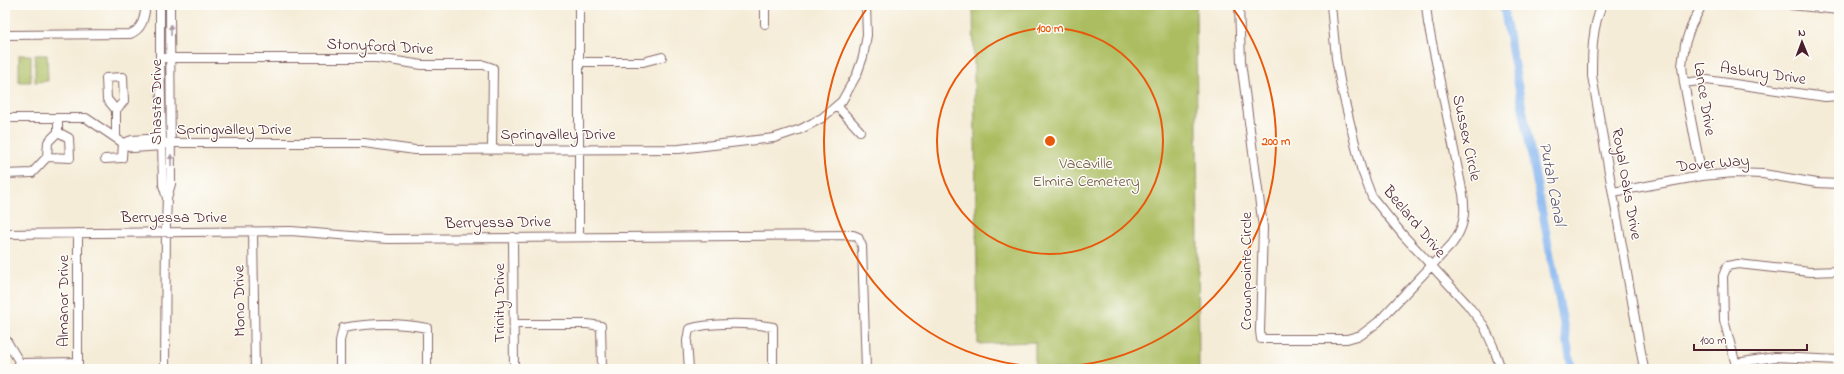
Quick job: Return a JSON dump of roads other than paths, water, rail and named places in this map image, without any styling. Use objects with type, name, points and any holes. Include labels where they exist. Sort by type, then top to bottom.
[{"type":"street","points":[[5,35],[130,34],[137,32],[144,21],[146,5]]},
{"type":"street","name":"Shasta Drive","points":[[160,5],[163,185],[167,198]]},
{"type":"street","name":"Shasta Drive","points":[[166,369],[167,198],[172,184],[170,5]]},
{"type":"street","points":[[579,5],[579,236]]},
{"type":"street","points":[[765,5],[766,24]]},
{"type":"street","name":"Springvalley Drive","points":[[123,143],[132,140],[171,144],[364,143],[415,150],[679,149],[774,138],[801,129],[822,118],[842,100],[857,74],[863,57],[867,35],[866,5]]},
{"type":"street","name":"Crownpointe Circle","points":[[1239,5],[1241,62],[1263,227],[1260,308],[1261,339],[1347,339],[1361,335],[1378,322],[1431,265]]},
{"type":"street","name":"Beelard Drive","points":[[1331,5],[1336,58],[1341,86],[1364,175],[1372,197],[1403,235],[1467,304],[1484,326],[1501,368]]},
{"type":"street","name":"Sussex Circle","points":[[1426,5],[1428,23],[1465,207],[1464,220],[1460,233],[1452,244],[1431,265]]},
{"type":"street","name":"Royal Oaks Drive","points":[[1602,5],[1596,22],[1592,47],[1592,76],[1644,369]]},
{"type":"street","name":"Lance Drive","points":[[1702,5],[1691,26],[1685,44],[1682,66],[1702,176]]},
{"type":"street","points":[[1791,5],[1839,10]]},
{"type":"street","points":[[579,62],[643,62],[662,57]]},
{"type":"street","name":"Stonyford Drive","points":[[160,58],[377,58],[422,65],[478,63],[493,68],[492,149]]},
{"type":"street","name":"Asbury Drive","points":[[1684,83],[1707,80],[1825,97],[1839,96]]},
{"type":"street","points":[[837,106],[860,131]]},
{"type":"street","points":[[116,110],[116,137]]},
{"type":"street","points":[[5,118],[86,118],[123,143],[122,158],[105,159]]},
{"type":"street","points":[[5,174],[32,173],[47,157],[48,142],[58,132],[58,118]]},
{"type":"street","points":[[47,157],[70,158],[69,138],[58,132]]},
{"type":"street","name":"Dover Way","points":[[1613,192],[1702,176],[1734,173],[1750,173],[1817,183],[1839,184]]},
{"type":"street","name":"Berryessa Drive","points":[[5,234],[291,231],[387,239],[579,236],[853,235],[858,237],[862,246],[866,369]]},
{"type":"street","name":"Mono Drive","points":[[253,232],[255,369]]},
{"type":"street","name":"Almanor Drive","points":[[78,234],[78,365]]},
{"type":"street","name":"Trinity Drive","points":[[513,237],[514,369]]},
{"type":"street","points":[[1839,271],[1810,272],[1738,264],[1727,266],[1723,276],[1724,320],[1737,366],[1775,357],[1839,360]]},
{"type":"street","points":[[514,324],[587,324],[601,326],[602,369]]},
{"type":"street","points":[[689,369],[687,340],[689,329],[699,325],[759,324],[773,327],[773,369]]},
{"type":"street","points":[[340,369],[340,341],[343,328],[356,326],[412,325],[427,328],[427,369]]},
{"type":"street","points":[[5,338],[20,364],[78,365]]},
{"type":"street","points":[[1492,369],[1501,368]]},
{"type":"waterway","name":"Putah Canal","points":[[1503,5],[1572,369]]},
{"type":"park label","name":"Vacaville Elmira Cemetery","points":[[1086,173]]}]
